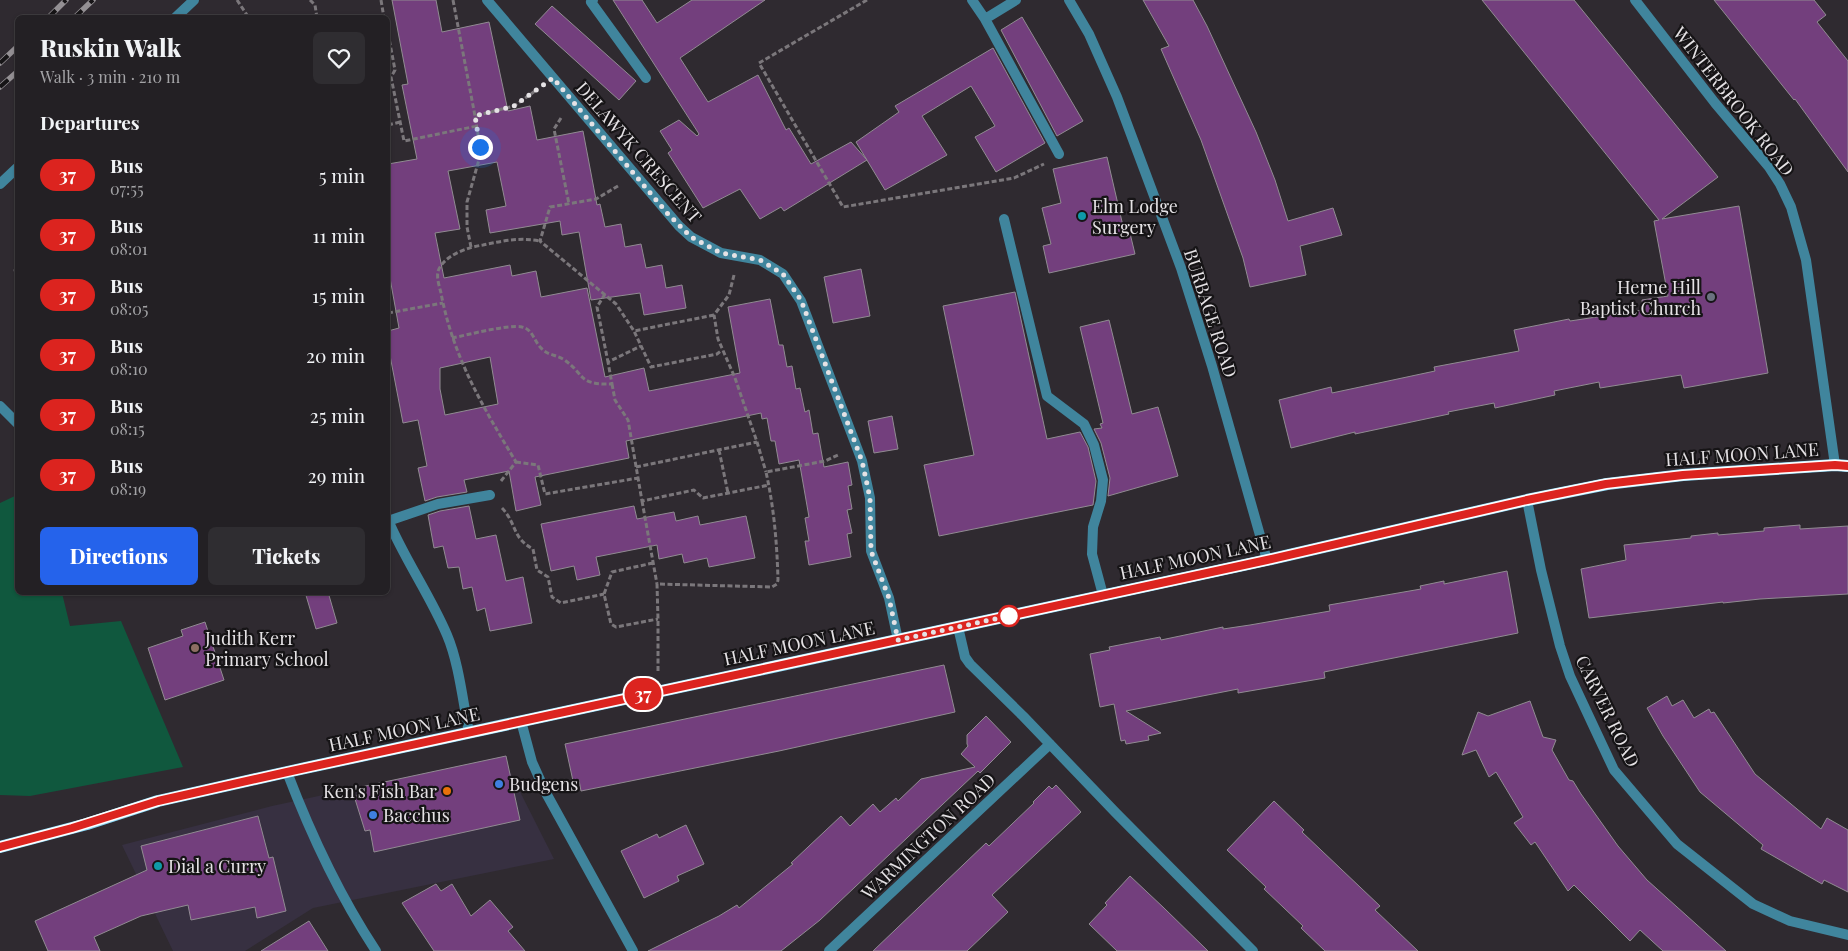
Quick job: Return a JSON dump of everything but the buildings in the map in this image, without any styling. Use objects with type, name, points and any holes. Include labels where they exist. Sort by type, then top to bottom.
[{"type":"main road","name":"HALF MOON LANE","points":[[0,847],[79,826],[158,801],[1267,560],[1527,500],[1606,484],[1683,475],[1842,465]]},
{"type":"street","points":[[178,15],[194,0]]},
{"type":"street","name":"DELAWYK CRESCENT","points":[[486,0],[636,176],[691,237],[721,253],[760,260],[783,274],[801,300],[862,461],[870,498],[871,551],[889,598],[898,640]]},
{"type":"street","points":[[593,0],[591,2],[646,78]]},
{"type":"street","points":[[972,0],[1059,154]]},
{"type":"street","points":[[985,20],[1016,0]]},
{"type":"street","name":"BURBAGE ROAD","points":[[1069,0],[1089,34],[1117,97],[1181,268],[1207,348],[1267,560]]},
{"type":"street","name":"WINTERBROOK ROAD","points":[[1635,0],[1715,104],[1768,167],[1780,184],[1791,207],[1806,260],[1842,465]]},
{"type":"street","points":[[0,184],[15,171]]},
{"type":"street","points":[[1004,219],[1047,396],[1084,424],[1094,445],[1103,480],[1101,501],[1093,527],[1092,554],[1103,595]]},
{"type":"street","points":[[0,406],[15,421]]},
{"type":"street","points":[[390,519],[438,504],[490,495]]},
{"type":"street","name":"CARVER ROAD","points":[[1527,500],[1541,570],[1560,646],[1570,676],[1614,770],[1677,844],[1754,904],[1790,921],[1848,935]]},
{"type":"street","points":[[390,524],[448,638],[469,732]]},
{"type":"street","points":[[958,627],[965,657],[970,664],[1253,951]]},
{"type":"street","points":[[521,721],[532,762],[546,793],[633,951]]},
{"type":"street","name":"WARMINGTON ROAD","points":[[829,951],[1050,744]]},
{"type":"street","points":[[287,772],[303,814],[336,884],[376,951]]},
{"type":"path","points":[[238,0],[247,15]]},
{"type":"path","points":[[310,0],[315,5],[317,15]]},
{"type":"path","points":[[381,0],[384,15]]},
{"type":"path","points":[[453,0],[477,126],[480,156],[467,202],[466,213],[471,247]]},
{"type":"path","points":[[867,0],[759,63],[843,207],[1014,178],[1054,159],[1059,154]]},
{"type":"path","points":[[390,47],[395,70],[390,77]]},
{"type":"path","points":[[475,116],[514,106],[553,78]]},
{"type":"path","points":[[390,82],[404,141],[477,126]]},
{"type":"path","points":[[569,204],[554,129],[572,101]]},
{"type":"path","points":[[390,124],[400,122]]},
{"type":"path","points":[[540,241],[550,207],[596,199],[636,176]]},
{"type":"path","points":[[516,462],[479,400],[452,338],[437,274],[440,267],[449,258],[471,247],[518,239],[540,241],[616,304],[634,331],[651,366],[717,354],[722,350]]},
{"type":"path","points":[[634,331],[714,316],[729,295],[740,255]]},
{"type":"path","points":[[605,294],[597,307],[616,400],[628,420],[656,584],[659,691]]},
{"type":"path","points":[[390,313],[443,304]]},
{"type":"path","points":[[656,584],[772,587],[778,580],[777,534],[766,472],[735,378],[718,339],[714,316]]},
{"type":"path","points":[[452,338],[512,327],[522,327],[530,331],[540,347],[548,354],[560,357],[588,382],[612,384]]},
{"type":"path","points":[[608,362],[641,346]]},
{"type":"path","points":[[636,467],[757,442]]},
{"type":"path","points":[[766,472],[825,461],[858,447]]},
{"type":"path","points":[[719,450],[728,493]]},
{"type":"path","points":[[516,462],[538,465],[545,494],[638,478]]},
{"type":"path","points":[[516,462],[490,495],[507,514],[517,536],[523,544],[533,549],[537,570],[548,577],[552,598],[562,603],[604,594]]},
{"type":"path","points":[[642,501],[694,490],[703,498],[769,485]]},
{"type":"path","points":[[653,563],[612,572],[604,594],[610,624],[616,627],[658,619]]},
{"type":"shaded area","points":[[500,757],[506,760],[509,770],[554,859],[313,908],[245,951],[173,951],[122,845],[272,806]]},
{"type":"green space","points":[[15,496],[15,595],[62,595],[70,626],[121,621],[183,767],[30,796],[0,795],[0,503]]},
{"type":"railway","points":[[51,15],[66,0]]},
{"type":"railway","points":[[77,15],[93,0]]},
{"type":"railway","points":[[0,63],[15,49]]},
{"type":"railway","points":[[0,87],[15,74]]},
{"type":"bus line","name":"37","points":[[0,847],[72,828],[158,801],[1267,560],[1527,500],[1606,484],[1683,475],[1835,465],[1848,466]]},
{"type":"place","name":"Elm Lodge Surgery","points":[[1082,216]]},
{"type":"place","name":"Herne Hill Baptist Church","points":[[1711,297]]},
{"type":"place","name":"Judith Kerr Primary School","points":[[195,648]]},
{"type":"place","name":"Budgens","points":[[499,784]]},
{"type":"place","name":"Ken's Fish Bar","points":[[447,791]]},
{"type":"place","name":"Bacchus","points":[[373,815]]},
{"type":"place","name":"Dial a Curry","points":[[158,866]]},
{"type":"route","points":[[480,147],[475,116],[514,106],[553,78],[668,214],[691,237],[721,253],[760,260],[783,274],[801,300],[847,417],[862,461],[870,498],[871,551],[889,598],[898,640],[1013,615],[1009,616]]}]
